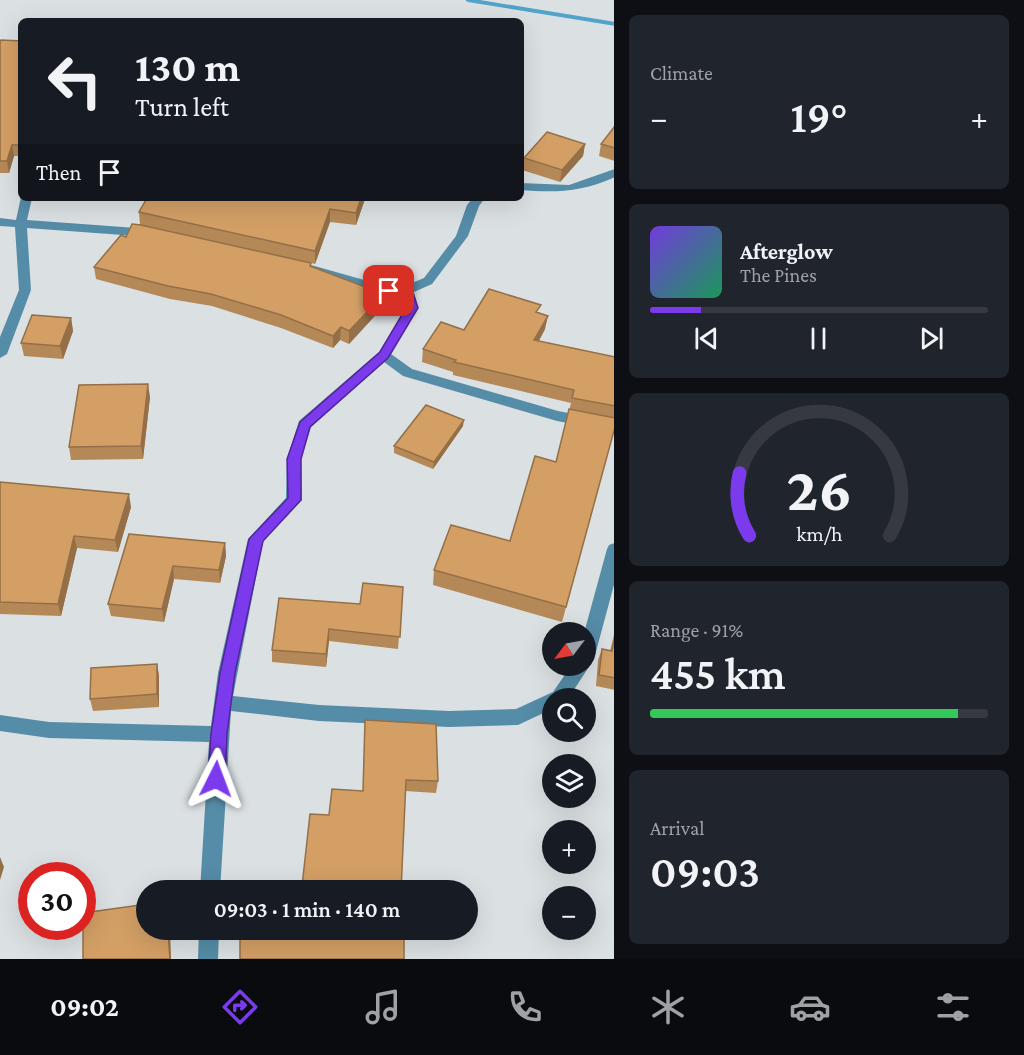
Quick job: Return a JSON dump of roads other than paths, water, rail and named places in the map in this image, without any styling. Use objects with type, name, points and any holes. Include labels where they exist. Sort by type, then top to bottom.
[{"type":"street","points":[[524,186],[560,191],[588,185],[614,172]]},
{"type":"street","points":[[0,354],[24,290],[21,223],[25,201]]},
{"type":"street","points":[[302,267],[389,291],[406,290],[428,280],[462,236],[476,201]]},
{"type":"street","points":[[0,222],[143,231],[164,236]]},
{"type":"street","points":[[211,880],[219,734],[225,703],[227,673],[256,539],[294,500],[294,459],[304,425],[384,355],[412,308],[406,290]]},
{"type":"street","points":[[384,355],[408,373],[557,416],[614,427]]},
{"type":"street","points":[[595,622],[614,553]]},
{"type":"street","points":[[225,703],[319,713],[449,719],[518,717],[542,705]]},
{"type":"street","points":[[0,723],[49,730],[219,734]]},
{"type":"street","points":[[208,959],[209,940]]},
{"type":"waterway","points":[[468,0],[614,24]]}]
